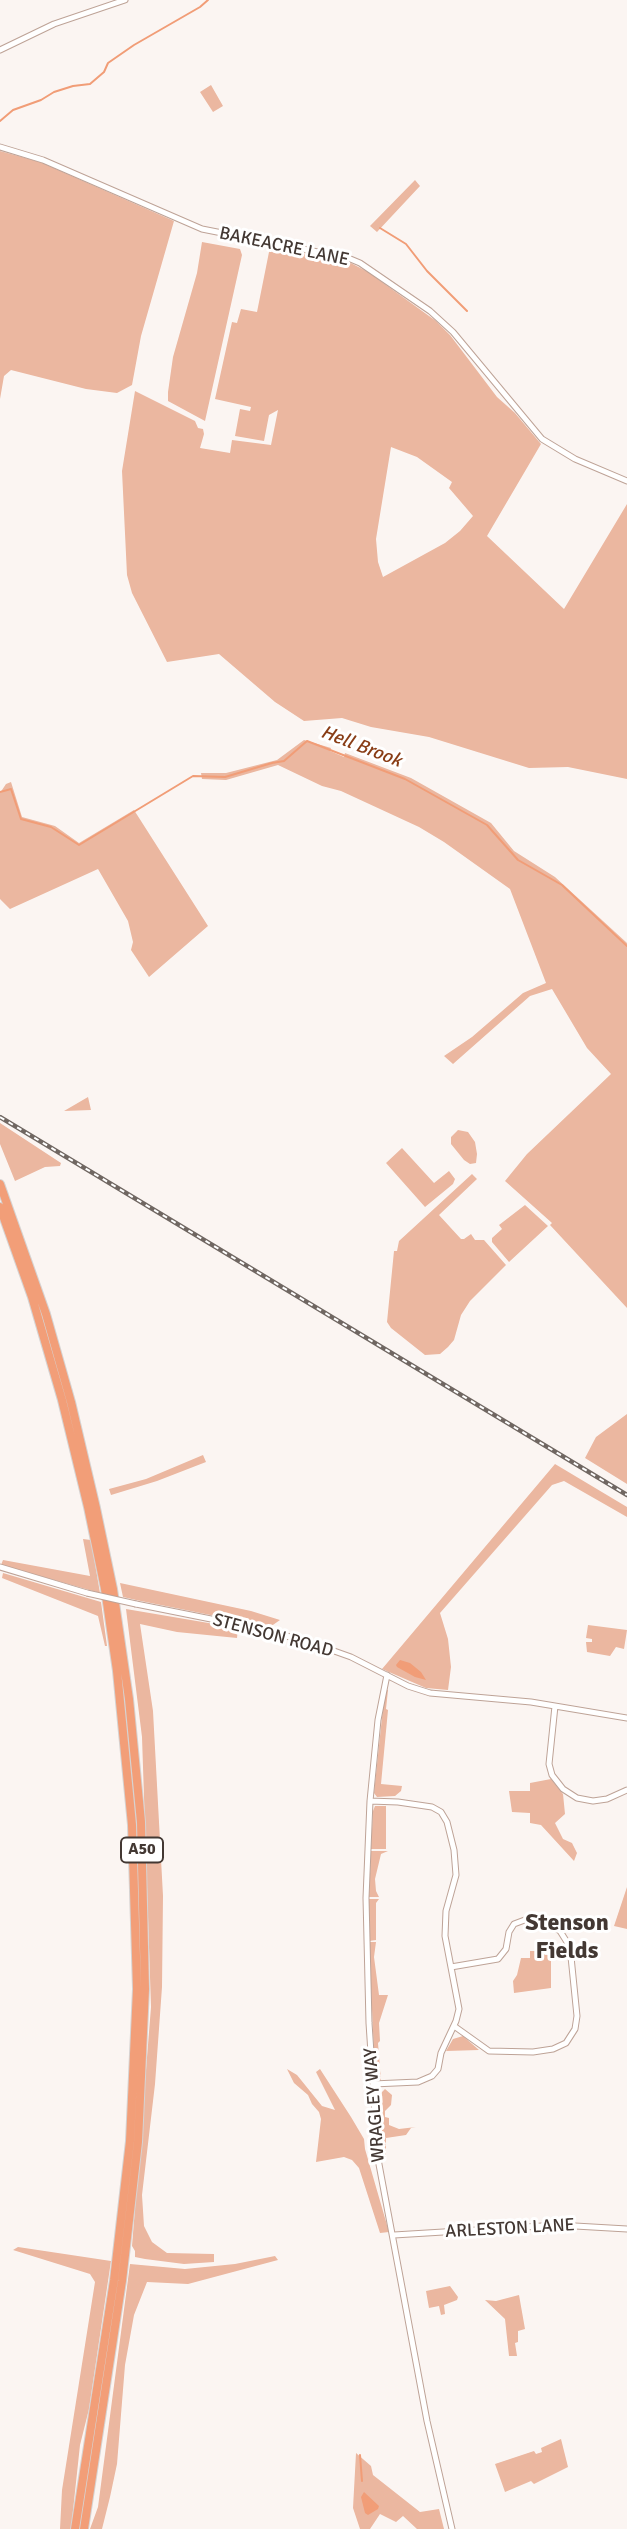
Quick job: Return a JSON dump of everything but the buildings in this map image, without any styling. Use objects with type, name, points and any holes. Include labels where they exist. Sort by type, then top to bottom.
[{"type":"highway","name":"A50","points":[[0,1184],[46,1314],[71,1402],[96,1508],[113,1589],[129,1699],[141,1822],[145,1989],[138,2141],[122,2281],[84,2529]]},
{"type":"highway","name":"A50","points":[[0,1207],[32,1297],[62,1400],[88,1507],[105,1589],[117,1671],[132,1825],[137,1989],[130,2141],[116,2267],[75,2529]]},
{"type":"street","points":[[0,50],[54,24],[125,0]]},
{"type":"street","name":"BAKEACRE LANE","points":[[0,147],[43,160],[202,229],[348,258],[360,263],[430,311],[453,332],[542,439],[575,459],[627,481]]},
{"type":"street","name":"STENSON ROAD","points":[[0,1567],[136,1605],[306,1641],[351,1657],[430,1693],[555,1706],[627,1718]]},
{"type":"street","name":"WRAGLEY WAY","points":[[387,1675],[378,1720],[370,1801],[366,1941],[373,2084],[380,2170],[425,2408],[452,2529]]},
{"type":"street","points":[[555,1706],[549,1764],[552,1775],[563,1789],[578,1798],[593,1801],[607,1799],[627,1790]]},
{"type":"street","points":[[370,1801],[432,1807],[441,1812],[447,1822],[456,1869],[445,1926],[459,2009],[442,2049],[438,2069],[430,2079],[373,2084]]},
{"type":"street","points":[[452,1967],[498,1959],[506,1949],[509,1932],[514,1924],[530,1918],[542,1920],[560,1931],[572,1952],[577,2021],[570,2038],[562,2046],[533,2052],[489,2051],[454,2026]]},
{"type":"street","name":"ARLESTON LANE","points":[[394,2235],[558,2225],[627,2229]]},
{"type":"shaded area","points":[[211,85],[223,106],[213,112],[200,92]]},
{"type":"shaded area","points":[[0,151],[40,162],[174,221],[141,336],[132,385],[117,393],[86,389],[11,370],[4,376],[0,399]]},
{"type":"shaded area","points":[[415,180],[420,186],[377,232],[370,226]]},
{"type":"shaded area","points":[[202,242],[240,249],[242,255],[205,421],[168,401],[173,357],[197,273]]},
{"type":"shaded area","points":[[270,247],[347,261],[368,272],[436,321],[450,335],[497,397],[515,413],[541,444],[487,536],[564,609],[627,504],[627,779],[568,767],[529,768],[429,737],[371,727],[342,718],[304,721],[275,702],[219,654],[167,662],[132,593],[127,575],[122,471],[135,391],[195,421],[204,434],[200,448],[230,453],[232,440],[271,445],[278,410],[269,415],[264,441],[235,436],[240,409],[250,411],[251,407],[215,399],[232,322],[237,323],[241,309],[257,312]],"holes":[[[391,447],[417,457],[452,482],[449,488],[473,516],[445,543],[383,577],[378,562],[376,539]]]},
{"type":"shaded area","points":[[304,740],[331,748],[330,751],[344,757],[345,753],[411,778],[491,823],[514,851],[555,877],[627,943],[627,1308],[550,1225],[552,1223],[505,1181],[527,1154],[611,1074],[587,1048],[552,989],[530,996],[453,1064],[444,1056],[472,1037],[523,993],[546,983],[510,889],[419,827],[278,765],[226,780],[202,779],[201,773],[226,773],[277,760]]},
{"type":"shaded area","points":[[11,782],[22,817],[55,826],[79,843],[134,810],[208,926],[149,977],[131,950],[133,942],[128,921],[98,869],[10,909],[0,899],[0,793],[6,784]]},
{"type":"shaded area","points":[[88,1097],[91,1110],[64,1111]]},
{"type":"shaded area","points":[[0,1123],[61,1163],[60,1166],[45,1167],[15,1181],[0,1144]]},
{"type":"shaded area","points":[[458,1130],[468,1132],[475,1142],[476,1163],[470,1164],[464,1160],[451,1144],[451,1137]]},
{"type":"shaded area","points":[[402,1148],[434,1183],[449,1171],[455,1179],[453,1184],[425,1207],[386,1163]]},
{"type":"shaded area","points":[[472,1174],[477,1179],[439,1215],[461,1239],[471,1234],[475,1240],[484,1240],[506,1265],[470,1301],[461,1315],[454,1340],[448,1347],[440,1354],[425,1355],[387,1322],[394,1251],[397,1251],[399,1241]]},
{"type":"shaded area","points":[[525,1205],[548,1226],[509,1262],[492,1242],[492,1238],[502,1229],[499,1225]]},
{"type":"shaded area","points":[[627,1414],[627,1484],[585,1458],[596,1437]]},
{"type":"shaded area","points":[[203,1455],[206,1462],[111,1495],[109,1489],[146,1479]]},
{"type":"shaded area","points":[[555,1464],[627,1507],[627,1517],[564,1481],[552,1485],[440,1613],[448,1639],[451,1667],[448,1690],[426,1688],[382,1669]]},
{"type":"shaded area","points":[[83,1539],[91,1540],[100,1593],[1,1565],[3,1560],[90,1576]]},
{"type":"shaded area","points":[[3,1573],[101,1602],[107,1646],[98,1616],[2,1578]]},
{"type":"shaded area","points":[[120,1583],[251,1611],[280,1620],[270,1627],[123,1597]]},
{"type":"shaded area","points":[[126,1609],[238,1628],[237,1638],[177,1632],[140,1624],[153,1711],[163,1896],[162,1987],[155,2084],[142,2195],[144,2226],[152,2242],[167,2253],[214,2254],[214,2262],[184,2264],[145,2259],[135,2257],[132,2246],[151,2007],[142,1737]]},
{"type":"shaded area","points":[[588,1625],[627,1630],[624,1649],[616,1647],[610,1656],[587,1652],[586,1642],[592,1642],[592,1639],[586,1638]]},
{"type":"shaded area","points":[[400,1660],[410,1663],[426,1680],[397,1667]]},
{"type":"shaded area","points":[[385,1689],[388,1690],[388,1710],[381,1784],[402,1786],[395,1796],[377,1797],[374,1793]]},
{"type":"shaded area","points":[[551,1779],[563,1794],[565,1814],[555,1823],[563,1839],[572,1843],[577,1853],[574,1861],[541,1825],[530,1823],[530,1813],[512,1812],[509,1791],[530,1791],[530,1783]]},
{"type":"shaded area","points":[[375,1806],[386,1806],[386,1849],[371,1849]]},
{"type":"shaded area","points":[[371,1851],[388,1851],[381,1854],[375,1879],[379,1897],[369,1897]]},
{"type":"shaded area","points":[[627,1887],[627,1929],[614,1926]]},
{"type":"shaded area","points":[[369,1899],[379,1899],[376,1903],[376,1940],[369,1941]]},
{"type":"shaded area","points":[[369,1942],[376,1942],[374,1957],[379,1995],[388,1995],[379,2023],[381,2081],[375,2076]]},
{"type":"shaded area","points":[[530,1951],[551,1955],[551,1988],[514,1993],[513,1981],[521,1958],[530,1958]]},
{"type":"shaded area","points":[[463,2036],[479,2050],[446,2051],[453,2039]]},
{"type":"shaded area","points":[[287,2069],[297,2075],[322,2106],[335,2110],[316,2072],[320,2069],[351,2117],[364,2139],[389,2232],[380,2233],[359,2168],[352,2160],[344,2157],[316,2162],[321,2119],[319,2112],[308,2095],[294,2083]]},
{"type":"shaded area","points":[[385,2089],[392,2095],[391,2105],[385,2111],[389,2125],[399,2129],[416,2127],[411,2128],[406,2135],[386,2138],[384,2160],[381,2115],[382,2092]]},
{"type":"shaded area","points":[[18,2247],[111,2261],[89,2409],[80,2445],[71,2529],[60,2529],[62,2490],[95,2282],[90,2274],[13,2250]]},
{"type":"shaded area","points":[[275,2256],[278,2260],[188,2284],[147,2282],[134,2315],[125,2365],[117,2464],[110,2497],[102,2529],[90,2529],[98,2507],[130,2264],[185,2269],[235,2264]]},
{"type":"shaded area","points":[[450,2286],[458,2297],[457,2300],[444,2305],[445,2314],[441,2315],[439,2306],[429,2308],[426,2291]]},
{"type":"shaded area","points":[[519,2295],[525,2329],[518,2331],[518,2342],[515,2343],[517,2356],[509,2356],[505,2319],[485,2300],[496,2301]]},
{"type":"shaded area","points":[[561,2439],[568,2467],[534,2484],[531,2481],[505,2492],[495,2464],[534,2451],[536,2454],[542,2452],[541,2448]]},
{"type":"shaded area","points":[[356,2453],[371,2466],[373,2475],[420,2512],[439,2509],[444,2529],[417,2529],[403,2516],[396,2522],[380,2514],[370,2529],[360,2529],[353,2508]]},
{"type":"shaded area","points":[[364,2492],[379,2506],[368,2515],[361,2497]]},
{"type":"waterway","points":[[0,121],[13,110],[54,92],[90,84],[104,72],[108,63],[208,0]]},
{"type":"waterway","points":[[380,228],[406,244],[427,271],[467,311]]},
{"type":"waterway","name":"Hell Brook","points":[[0,792],[11,789],[21,819],[51,827],[79,845],[193,776],[225,777],[284,761],[307,741],[405,779],[487,825],[518,860],[562,885],[627,946]]},
{"type":"waterway","points":[[360,2455],[362,2481]]},
{"type":"railway","points":[[0,1117],[627,1495]]},
{"type":"district","name":"Stenson Fields","points":[[567,1938]]}]
